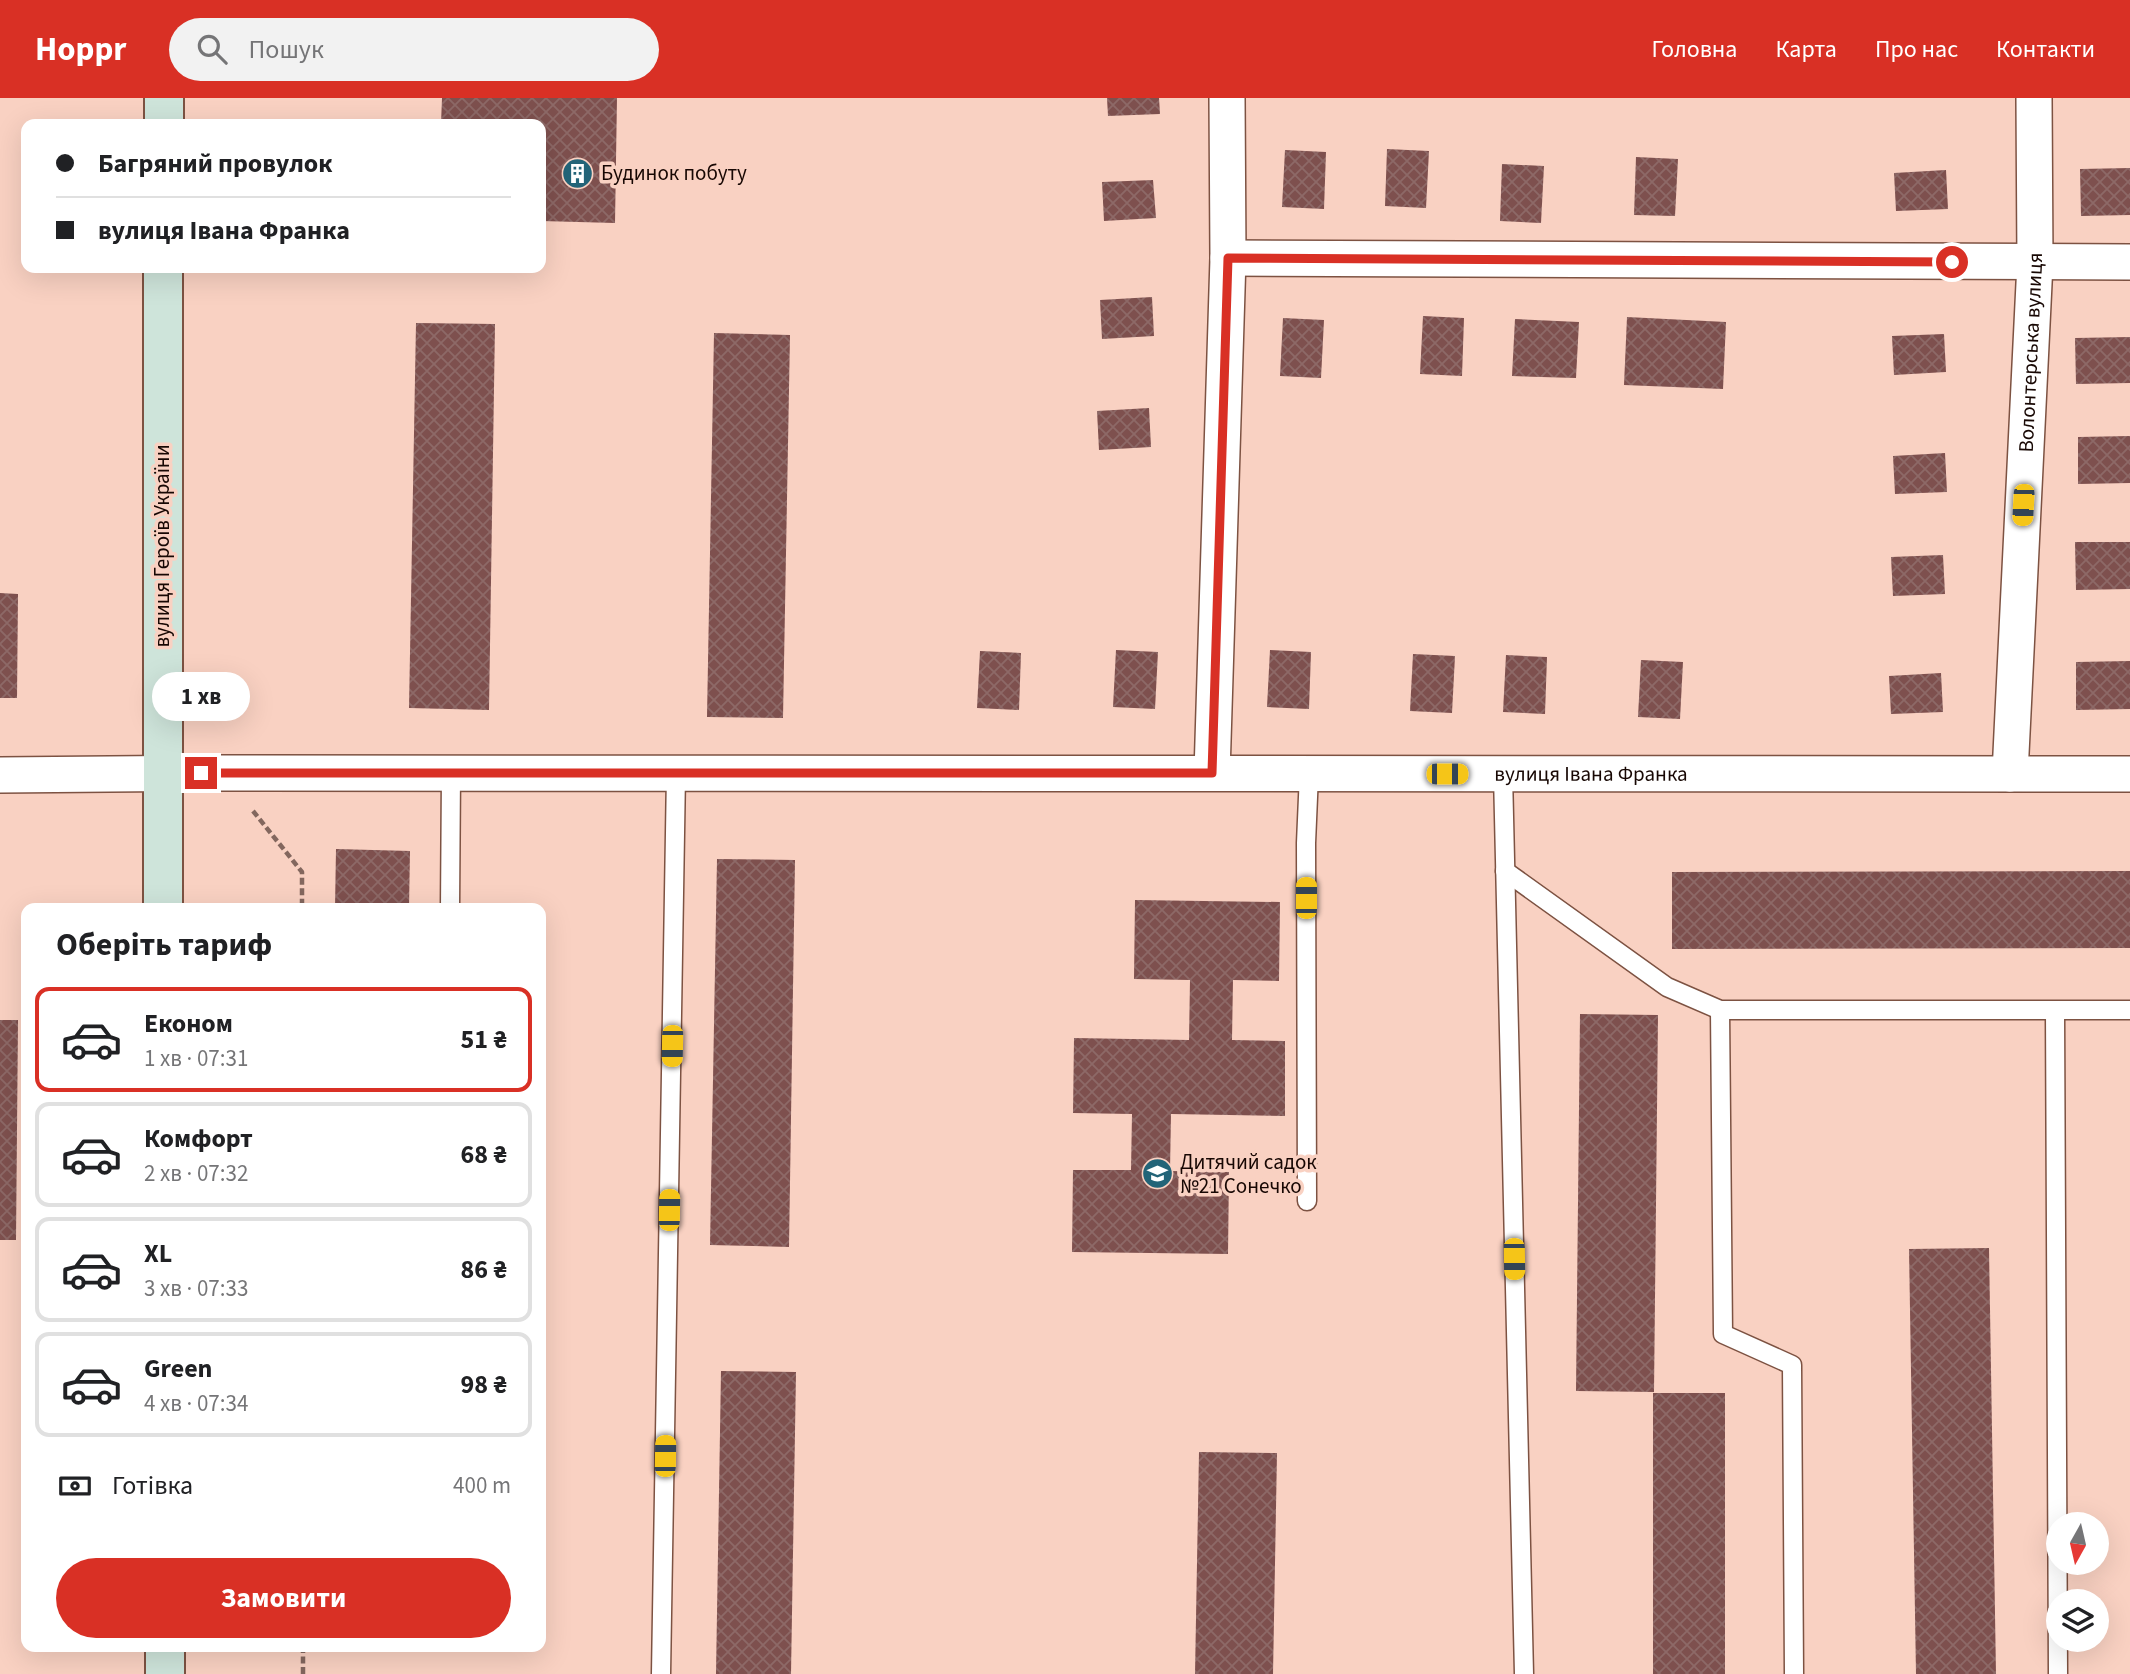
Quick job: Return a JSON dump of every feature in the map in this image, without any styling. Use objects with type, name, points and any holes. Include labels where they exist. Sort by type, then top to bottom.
[{"type":"street","points":[[164,98],[164,119]]},
{"type":"street","points":[[1212,773],[1228,258],[1227,98]]},
{"type":"street","name":"Волонтерська вулиця","points":[[2010,774],[2035,262],[2034,98]]},
{"type":"street","points":[[1228,258],[2130,262]]},
{"type":"street","name":"вулиця Героїв України","points":[[163,273],[163,903]]},
{"type":"street","name":"вулиця Івана Франка","points":[[0,775],[220,772],[2130,774]]},
{"type":"street","points":[[165,1652],[165,1674]]},
{"type":"lane","points":[[450,903],[451,773]]},
{"type":"lane","points":[[661,1674],[676,773]]},
{"type":"lane","points":[[1307,1201],[1306,843],[1310,774]]},
{"type":"lane","points":[[1503,774],[1524,1674]]},
{"type":"lane","points":[[1505,871],[1667,986],[1720,1010],[2130,1010]]},
{"type":"lane","points":[[1720,1010],[1723,1334],[1792,1365],[1794,1674]]},
{"type":"lane","points":[[2055,1011],[2057,1674]]},
{"type":"path","points":[[220,772],[302,872],[302,903]]},
{"type":"path","points":[[303,1652],[303,1674]]},
{"type":"building","name":"Будинок побуту","points":[[442,98],[617,98],[615,223],[546,221],[546,119],[441,119]]},
{"type":"building","points":[[1107,98],[1159,98],[1160,114],[1108,116]]},
{"type":"building","points":[[1387,149],[1429,151],[1426,208],[1385,206]]},
{"type":"building","points":[[1285,150],[1326,152],[1324,209],[1282,207]]},
{"type":"building","points":[[1636,157],[1678,159],[1675,216],[1634,215]]},
{"type":"building","points":[[1502,164],[1544,166],[1541,223],[1500,221]]},
{"type":"building","points":[[2130,168],[2130,215],[2081,216],[2080,169]]},
{"type":"building","points":[[1946,170],[1948,209],[1896,211],[1894,173]]},
{"type":"building","points":[[1153,180],[1156,218],[1104,221],[1102,182]]},
{"type":"building","points":[[1152,297],[1154,336],[1102,339],[1100,300]]},
{"type":"building","points":[[1423,316],[1464,318],[1462,376],[1420,374]]},
{"type":"building","points":[[1627,317],[1726,322],[1723,389],[1624,385]]},
{"type":"building","points":[[1283,318],[1324,320],[1321,378],[1280,376]]},
{"type":"building","points":[[1515,319],[1579,322],[1576,378],[1512,376]]},
{"type":"building","points":[[416,323],[495,324],[489,710],[409,708]]},
{"type":"building","points":[[714,333],[790,335],[783,718],[707,717]]},
{"type":"building","points":[[1944,334],[1946,372],[1894,375],[1892,336]]},
{"type":"building","points":[[2130,337],[2130,383],[2076,384],[2075,338]]},
{"type":"building","points":[[1149,408],[1151,447],[1099,450],[1097,411]]},
{"type":"building","points":[[2130,436],[2130,483],[2078,484],[2078,437]]},
{"type":"building","points":[[1945,453],[1947,492],[1895,494],[1893,456]]},
{"type":"building","points":[[2075,542],[2130,542],[2130,589],[2076,590]]},
{"type":"building","points":[[1943,555],[1945,594],[1893,596],[1891,557]]},
{"type":"building","points":[[0,593],[18,594],[17,698],[0,698]]},
{"type":"building","points":[[1116,650],[1158,652],[1155,709],[1113,707]]},
{"type":"building","points":[[1270,650],[1311,652],[1309,709],[1267,707]]},
{"type":"building","points":[[980,651],[1021,653],[1019,710],[977,708]]},
{"type":"building","points":[[1413,654],[1455,656],[1452,713],[1410,711]]},
{"type":"building","points":[[1506,655],[1547,657],[1545,714],[1503,712]]},
{"type":"building","points":[[1641,660],[1683,662],[1680,719],[1638,717]]},
{"type":"building","points":[[2130,661],[2130,709],[2076,710],[2076,662]]},
{"type":"building","points":[[1941,673],[1943,712],[1891,714],[1889,676]]},
{"type":"building","points":[[336,849],[410,851],[409,903],[335,903]]},
{"type":"building","points":[[717,859],[795,860],[789,1247],[710,1245]]},
{"type":"building","points":[[2130,871],[2130,948],[1672,949],[1672,872]]},
{"type":"building","points":[[1135,900],[1280,902],[1279,981],[1233,980],[1232,1040],[1285,1041],[1285,1116],[1171,1114],[1170,1171],[1229,1172],[1228,1254],[1072,1252],[1073,1170],[1131,1170],[1132,1114],[1073,1113],[1074,1038],[1189,1040],[1190,980],[1134,979]]},
{"type":"building","points":[[1580,1014],[1658,1015],[1654,1392],[1576,1391]]},
{"type":"building","points":[[0,1020],[18,1020],[16,1240],[0,1240]]},
{"type":"building","points":[[1989,1248],[1996,1674],[1916,1674],[1909,1249]]},
{"type":"building","points":[[721,1371],[796,1372],[791,1674],[716,1674]]},
{"type":"building","points":[[1653,1393],[1725,1393],[1725,1674],[1653,1674]]},
{"type":"building","points":[[1199,1452],[1277,1453],[1273,1674],[1195,1674]]},
{"type":"place","name":"Будинок побуту","points":[[578,173]]},
{"type":"place","name":"Дитячий садок №21 Сонечко","points":[[1157,1174]]},
{"type":"route","points":[[201,773],[1212,773],[1228,258],[1952,262]]}]
